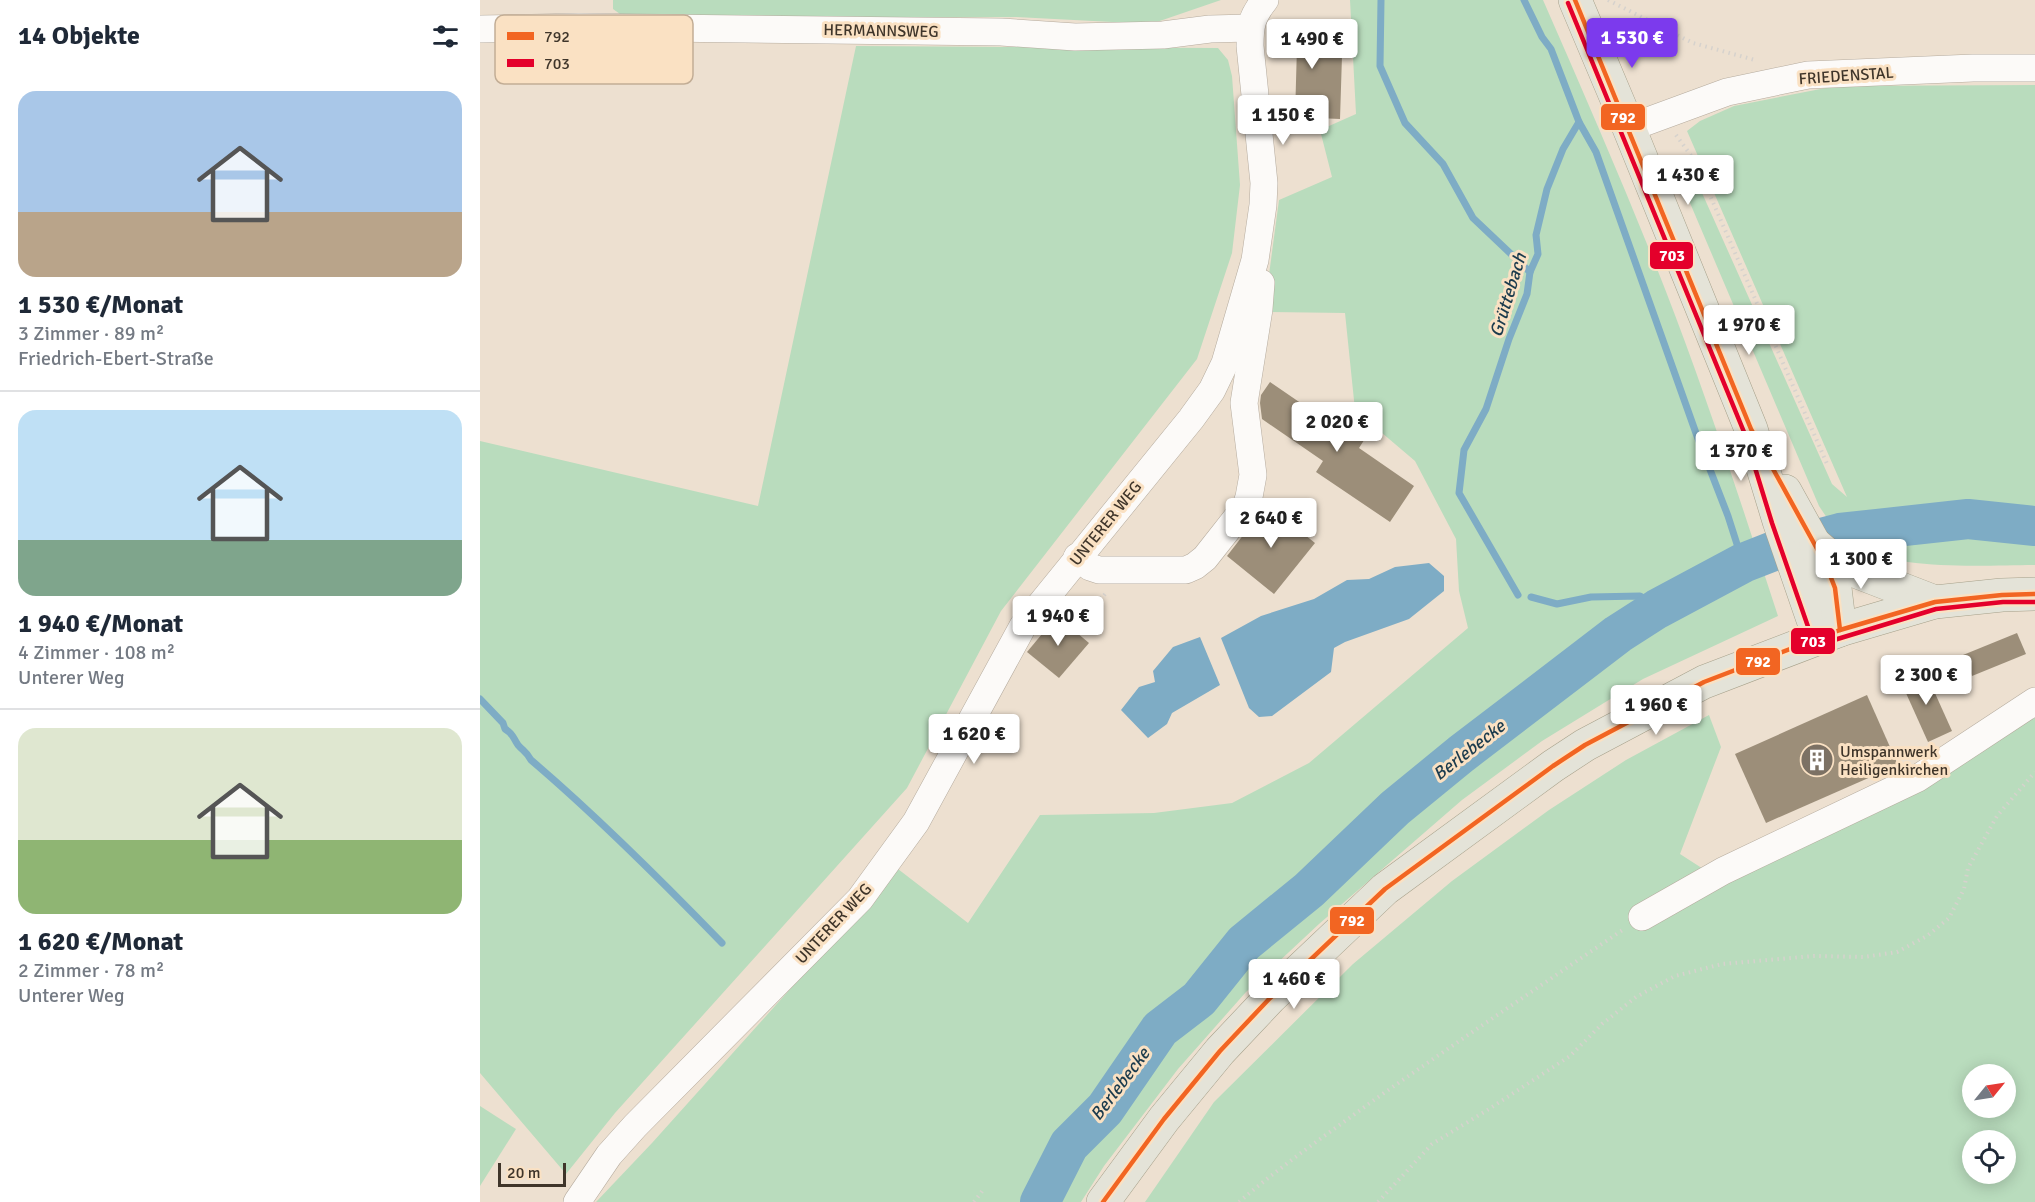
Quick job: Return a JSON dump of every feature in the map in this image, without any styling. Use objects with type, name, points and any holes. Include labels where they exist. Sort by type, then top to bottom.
[{"type":"main road","points":[[1575,0],[1788,517],[1835,588],[1829,633]]},
{"type":"main road","points":[[1818,561],[1860,573],[1935,602]]},
{"type":"main road","points":[[1103,1202],[1164,1119],[1220,1051],[1270,998],[1385,889],[1553,766],[1585,746],[1704,682],[1829,633],[1935,602],[2035,594]]},
{"type":"street","points":[[1250,28],[1255,12],[1265,0]]},
{"type":"street","name":"HERMANNSWEG","points":[[693,28],[1000,32],[1075,37],[1163,35],[1210,28],[1250,28]]},
{"type":"street","name":"UNTERER WEG","points":[[577,1202],[609,1155],[635,1126],[860,898],[916,822],[1023,626],[1212,390],[1225,363],[1255,260],[1263,205],[1264,183],[1250,28]]},
{"type":"street","name":"HERMANNSWEG","points":[[480,29],[495,29]]},
{"type":"street","name":"FRIEDENSTAL","points":[[1629,128],[1727,92],[1808,75],[1972,68],[2035,68]]},
{"type":"street","points":[[1077,557],[1090,567],[1108,570],[1186,570],[1205,558],[1246,506],[1253,475],[1244,403],[1259,309],[1262,269],[1255,260]]},
{"type":"street","points":[[1642,917],[1722,871],[1918,778],[2035,701]]},
{"type":"path","points":[[1608,0],[1693,43],[1762,62]]},
{"type":"path","points":[[1695,161],[1828,466]]},
{"type":"path","points":[[1071,608],[1079,600],[1102,598],[1109,587],[1108,570]]},
{"type":"path","points":[[1378,1202],[1432,1144],[1489,1110],[1570,1056],[1602,1024],[1636,997],[1675,976],[1722,964],[1814,956],[1864,957],[1886,954],[1897,952],[1927,936],[1949,918],[1964,889],[1968,868],[1997,816],[2035,772]]},
{"type":"path","points":[[1239,1202],[1258,1185],[1370,1103],[1642,917]]},
{"type":"path","points":[[974,1202],[983,1190]]},
{"type":"green space","points":[[613,0],[1221,0],[1151,24],[1016,17],[693,19],[693,15],[621,15],[613,9]]},
{"type":"green space","points":[[1350,0],[1543,0],[1621,180],[1665,289],[1710,411],[1778,616],[1643,679],[1542,741],[1462,800],[1319,924],[1246,992],[1178,1069],[1104,1166],[1081,1202],[596,1202],[652,1143],[898,869],[968,923],[1040,815],[1154,813],[1232,803],[1309,763],[1468,628],[1459,591],[1456,539],[1415,461],[1355,410],[1345,313],[1264,312],[1279,200],[1332,177],[1320,130],[1356,114]]},
{"type":"green space","points":[[856,46],[1218,48],[1228,60],[1232,76],[1240,185],[1232,253],[1197,359],[1001,611],[907,788],[615,1113],[566,1174],[480,1073],[480,441],[758,506]]},
{"type":"green space","points":[[2035,85],[2035,565],[1941,565],[1892,559],[1871,553],[1842,537],[1819,506],[1673,163],[1686,157],[1832,484],[1847,497],[1687,131],[1700,121],[1734,106],[1836,86]]},
{"type":"green space","points":[[1709,715],[1721,747],[1680,854],[1711,874],[2035,715],[2035,1202],[1145,1202],[1214,1102],[1353,964],[1452,881],[1549,810],[1626,760]]},
{"type":"green space","points":[[480,1106],[516,1129],[480,1186]]},
{"type":"water","points":[[1429,563],[1444,576],[1444,591],[1409,619],[1334,648],[1331,672],[1272,716],[1259,717],[1249,708],[1221,638],[1261,616],[1314,599],[1347,580],[1369,579],[1395,567]]},
{"type":"water","points":[[1200,637],[1220,685],[1172,713],[1167,724],[1148,738],[1121,710],[1139,687],[1155,682],[1153,671],[1173,647]]},
{"type":"building","points":[[1275,20],[1320,21],[1319,56],[1342,56],[1340,119],[1295,117],[1297,46],[1274,46]]},
{"type":"building","points":[[1270,382],[1343,432],[1352,418],[1370,431],[1359,448],[1414,486],[1390,522],[1316,472],[1323,461],[1262,419],[1261,395]]},
{"type":"building","points":[[1264,502],[1315,543],[1274,594],[1227,556],[1258,516]]},
{"type":"building","points":[[1057,616],[1089,643],[1059,678],[1027,652]]},
{"type":"building","points":[[2017,633],[2026,654],[1972,676],[1963,655]]},
{"type":"building","points":[[1925,671],[1952,731],[1928,742],[1901,682]]},
{"type":"building","name":"Umspannwerk Heiligenkirchen","points":[[1867,695],[1898,765],[1766,823],[1735,754]]},
{"type":"waterway","points":[[1381,0],[1380,66],[1405,123],[1443,164],[1473,218],[1530,272]]},
{"type":"waterway","name":"Grüttebach","points":[[1518,595],[1459,493],[1464,450],[1486,409],[1509,339],[1527,294],[1530,272],[1538,254],[1536,235],[1547,189],[1563,149],[1579,122],[1551,49],[1542,37],[1524,0]]},
{"type":"waterway","points":[[1579,122],[1596,152],[1743,563]]},
{"type":"waterway","name":"Berlebecke","points":[[1040,1202],[1069,1145],[1105,1109],[1160,1029],[1199,999],[1244,943],[1309,890],[1395,808],[1461,754],[1618,634],[1657,609],[1743,563],[1776,550],[1840,533],[1968,519],[2035,526]]},
{"type":"waterway","name":"Grüttebach","points":[[1531,597],[1557,604],[1591,597],[1640,596],[1657,609]]},
{"type":"waterway","points":[[480,699],[503,723],[505,729],[531,760],[628,849],[722,943]]},
{"type":"transit line","name":"792","points":[[1575,0],[1751,429],[1826,565],[1835,588],[1840,630]]},
{"type":"transit line","name":"703","points":[[1568,3],[1744,432],[1772,523],[1813,641],[1821,644],[1936,609],[2003,602],[2035,602]]},
{"type":"transit line","name":"792","points":[[1103,1202],[1164,1119],[1220,1051],[1270,998],[1385,889],[1585,745],[1704,682],[1840,630],[1935,602],[2035,594]]},
{"type":"place","name":"Umspannwerk Heiligenkirchen","points":[[1817,760]]}]
